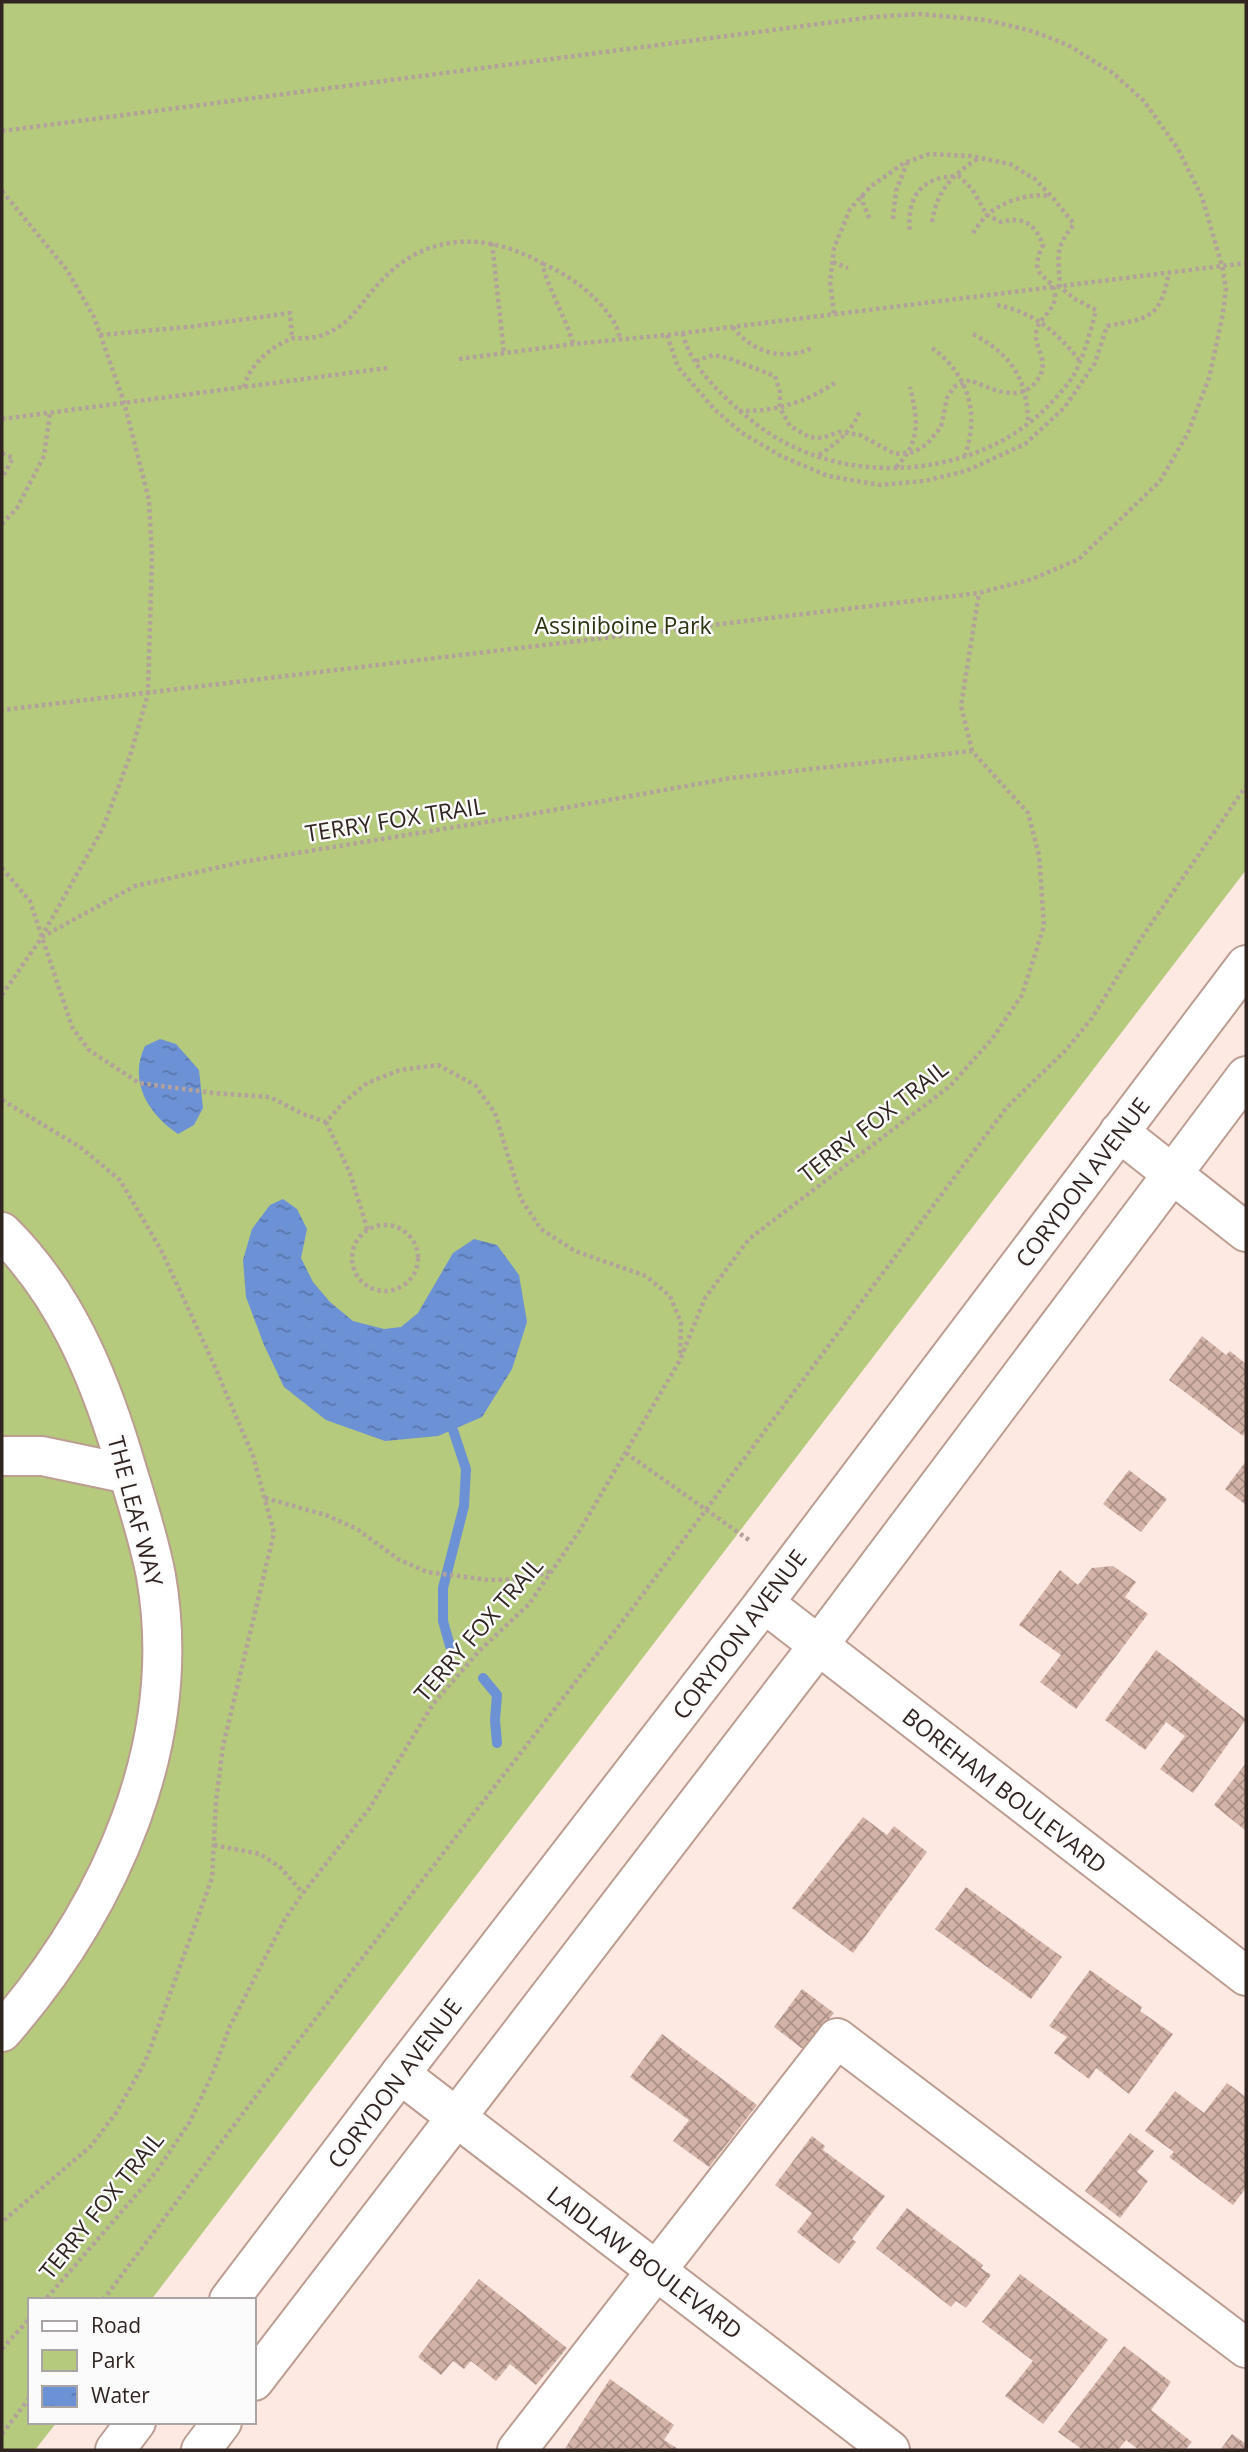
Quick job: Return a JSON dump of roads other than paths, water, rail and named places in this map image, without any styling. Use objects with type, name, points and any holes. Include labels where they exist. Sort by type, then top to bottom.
[{"type":"main road","name":"CORYDON AVENUE","points":[[231,2298],[764,1603],[1246,965]]},
{"type":"main road","points":[[256,2378],[818,1646],[1246,1076]]},
{"type":"main road","points":[[1119,1132],[1246,1232]]},
{"type":"main road","name":"THE LEAF WAY","points":[[2,1233],[43,1278],[73,1328],[94,1372],[128,1474],[156,1576],[162,1629],[161,1686],[155,1735],[144,1785],[124,1839],[96,1897],[32,1997],[2,2032]]},
{"type":"main road","points":[[2,1456],[42,1455],[128,1474]]},
{"type":"main road","name":"BOREHAM BOULEVARD","points":[[764,1603],[1246,1976]]},
{"type":"main road","points":[[517,2450],[654,2270],[837,2038],[1246,2348]]},
{"type":"main road","name":"LAIDLAW BOULEVARD","points":[[400,2074],[890,2450]]},
{"type":"main road","points":[[115,2450],[134,2424]]},
{"type":"main road","points":[[201,2450],[220,2424]]},
{"type":"water","points":[[160,1039],[176,1044],[199,1070],[203,1108],[194,1125],[178,1134],[150,1107],[140,1084],[140,1059],[145,1046]]},
{"type":"water","points":[[283,1199],[297,1209],[307,1229],[301,1258],[313,1282],[330,1302],[353,1321],[384,1329],[401,1327],[418,1313],[453,1253],[474,1239],[497,1245],[519,1275],[527,1322],[512,1369],[482,1417],[438,1436],[385,1441],[326,1420],[284,1387],[246,1297],[243,1260],[252,1229],[270,1205]]},
{"type":"waterway","points":[[450,1646],[443,1621],[443,1588],[464,1506],[466,1469],[453,1430]]},
{"type":"waterway","points":[[483,1678],[497,1695],[497,1743]]},
{"type":"park label","name":"Assiniboine Park","points":[[623,625]]}]
